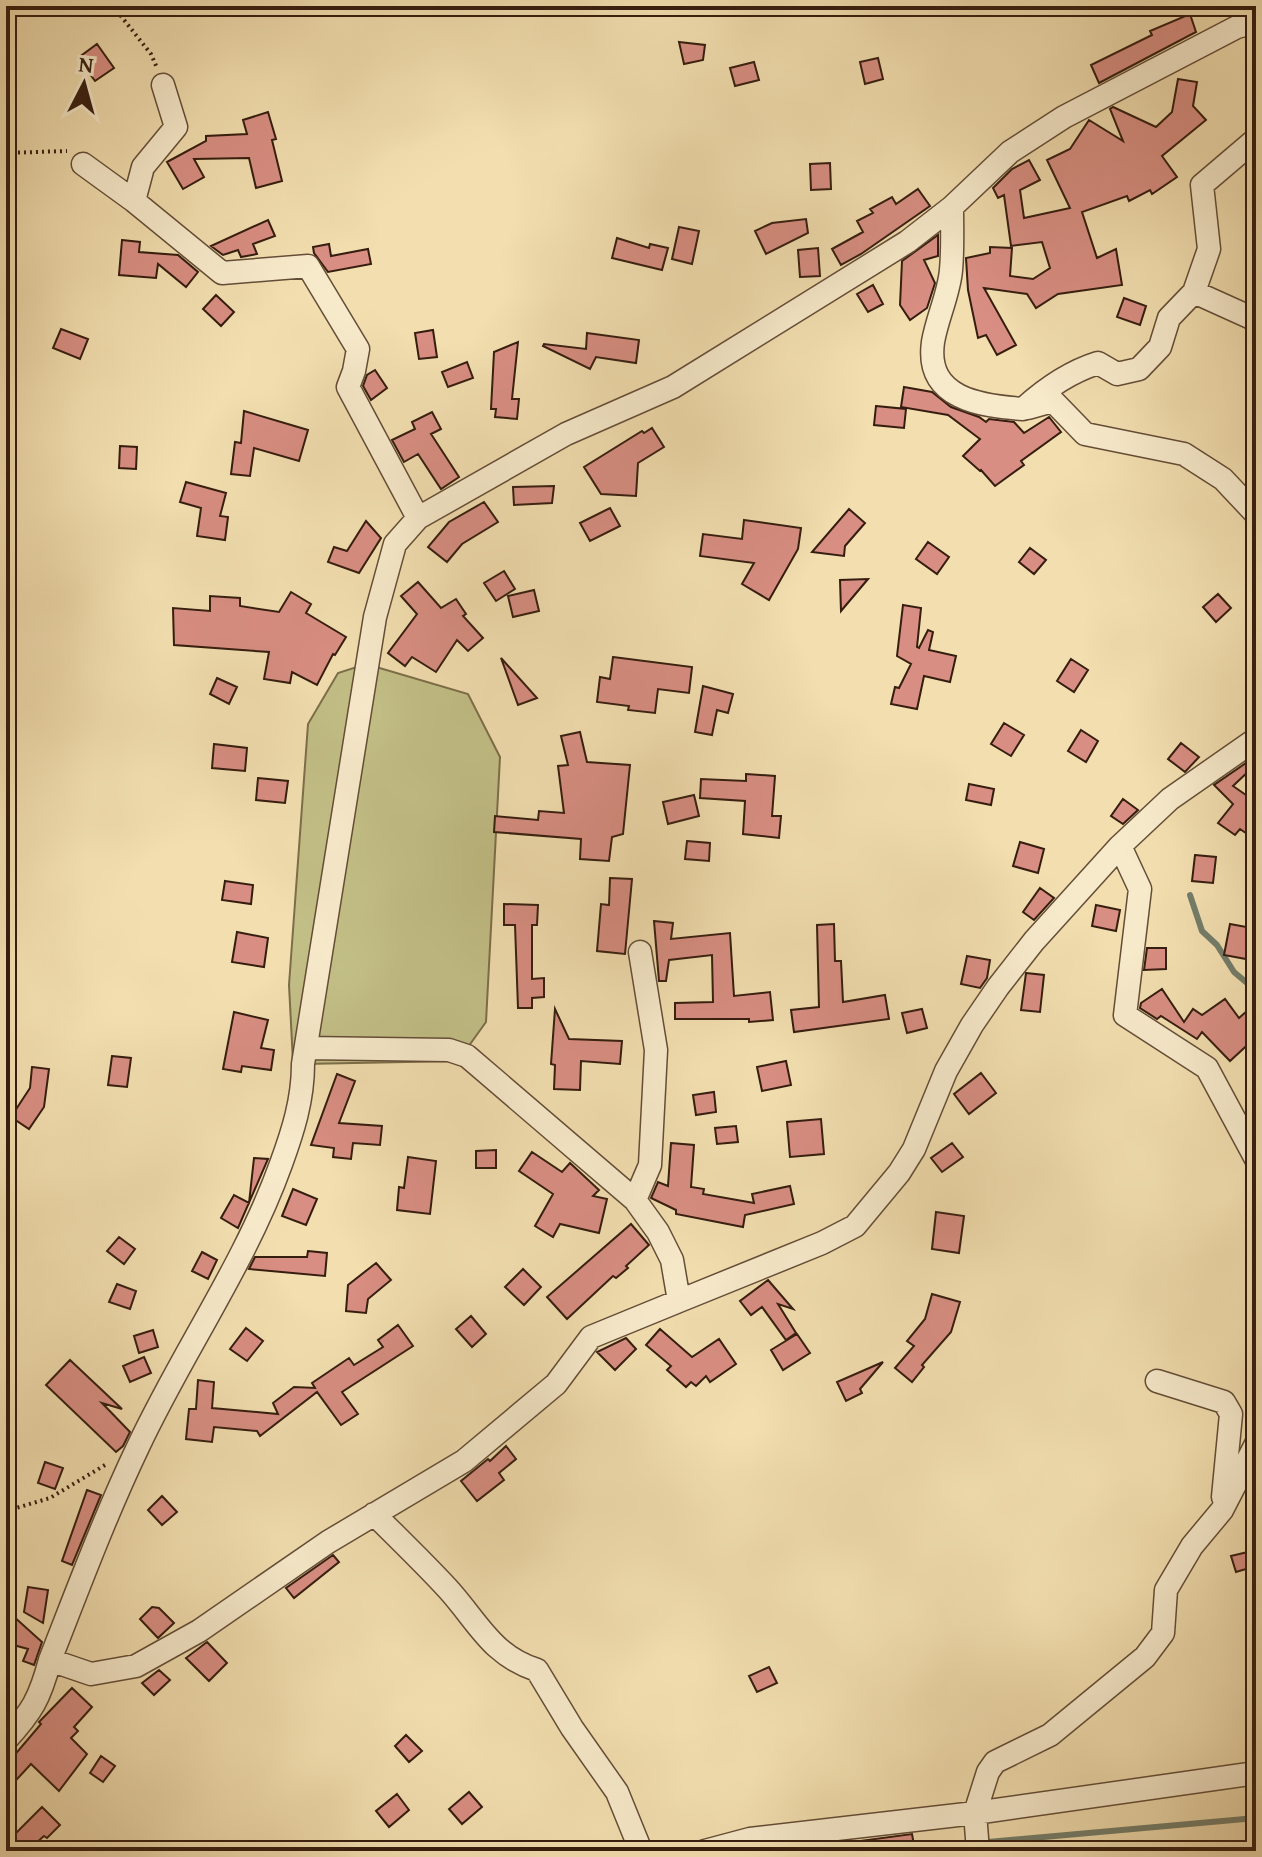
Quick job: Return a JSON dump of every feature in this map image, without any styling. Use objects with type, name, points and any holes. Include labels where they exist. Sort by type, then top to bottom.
[{"type":"street","points":[[6,1740],[29,1715],[42,1689],[50,1660],[138,1446],[245,1249],[292,1134],[303,1092],[303,1064],[366,664],[395,544],[418,518],[566,434],[673,387],[907,242],[952,207],[1010,152],[1064,117],[1237,27],[1256,22]]},
{"type":"street","points":[[134,201],[143,167],[176,127],[163,85]]},
{"type":"street","points":[[1023,409],[1051,384],[1084,367],[1098,363],[1117,374],[1139,369],[1160,347],[1169,318],[1194,292],[1209,249],[1202,185],[1256,139]]},
{"type":"street","points":[[83,164],[222,273],[308,266],[358,349],[348,387],[418,518]]},
{"type":"street","points":[[952,207],[951,271],[933,344],[934,369],[950,392],[983,406],[1023,409],[1053,401],[1085,434],[1184,454],[1223,479],[1256,514]]},
{"type":"street","points":[[1194,292],[1256,320]]},
{"type":"street","points":[[50,1660],[91,1674],[136,1666],[199,1631],[328,1542],[464,1461],[556,1384],[591,1337],[822,1243],[855,1226],[883,1196],[914,1149],[946,1071],[998,987],[1034,941],[1120,846],[1189,784],[1256,739]]},
{"type":"street","points":[[1120,846],[1140,889],[1125,1015],[1207,1068],[1256,1159]]},
{"type":"street","points":[[635,1200],[650,1165],[656,1050],[640,952]]},
{"type":"street","points":[[307,1048],[449,1050],[467,1056],[635,1200],[658,1232],[672,1260],[679,1301]]},
{"type":"street","points":[[1157,1381],[1224,1402],[1231,1414],[1222,1510]]},
{"type":"street","points":[[978,1851],[975,1813],[988,1772],[995,1762],[1050,1735],[1145,1657],[1163,1633],[1166,1590],[1192,1546],[1222,1510],[1256,1444]]},
{"type":"street","points":[[374,1514],[450,1591],[479,1629],[515,1663],[537,1670],[572,1728],[617,1792],[641,1851]]},
{"type":"street","points":[[705,1851],[750,1839],[975,1813],[1256,1773]]},
{"type":"path","points":[[113,6],[151,54],[163,85]]},
{"type":"path","points":[[6,153],[67,151],[83,164]]},
{"type":"path","points":[[6,1511],[50,1498],[138,1446]]},
{"type":"shaded area","points":[[366,664],[468,694],[500,757],[486,1022],[458,1061],[293,1062],[289,985],[308,724],[338,673]]},
{"type":"building","points":[[1190,14],[1196,32],[1099,83],[1091,65],[1152,35],[1150,31]]},
{"type":"building","points":[[679,42],[705,45],[703,60],[684,64]]},
{"type":"building","points":[[97,44],[114,68],[95,81],[78,58]]},
{"type":"building","points":[[878,58],[883,79],[865,84],[860,62]]},
{"type":"building","points":[[754,62],[759,80],[735,86],[730,68]]},
{"type":"building","points":[[1178,79],[1197,82],[1193,106],[1206,120],[1162,156],[1177,177],[1152,194],[1150,190],[1129,201],[1127,196],[1082,212],[1097,258],[1116,249],[1122,285],[1058,294],[1036,308],[1027,294],[984,288],[1016,345],[997,355],[986,335],[978,338],[968,290],[966,258],[990,253],[990,247],[1012,248],[1010,276],[1033,279],[1050,268],[1042,242],[1011,246],[1004,195],[998,198],[993,188],[1012,169],[1029,160],[1040,180],[1020,190],[1024,218],[1070,208],[1047,160],[1070,149],[1089,120],[1123,141],[1110,109],[1113,107],[1156,127],[1172,112]]},
{"type":"building","points":[[268,112],[276,139],[272,140],[282,181],[256,188],[249,158],[194,159],[204,177],[183,189],[167,162],[206,141],[206,136],[247,134],[243,120]]},
{"type":"building","points":[[830,163],[831,189],[811,190],[810,164]]},
{"type":"building","points":[[918,189],[930,206],[841,265],[832,249],[863,232],[857,221],[873,213],[870,209],[892,197],[896,204]]},
{"type":"building","points":[[806,219],[808,233],[766,254],[755,231],[772,223]]},
{"type":"building","points":[[268,220],[275,236],[253,244],[257,254],[241,257],[238,250],[223,255],[211,246]]},
{"type":"building","points":[[679,227],[699,231],[692,264],[672,259]]},
{"type":"building","points":[[938,235],[938,256],[924,260],[935,283],[927,308],[910,320],[900,305],[902,261]]},
{"type":"building","points":[[617,238],[649,248],[650,244],[668,248],[662,270],[612,258]]},
{"type":"building","points":[[122,240],[140,242],[139,252],[178,255],[198,272],[186,287],[158,264],[156,278],[119,275]]},
{"type":"building","points":[[329,244],[331,256],[368,249],[371,264],[328,272],[313,247]]},
{"type":"building","points":[[818,248],[820,276],[800,277],[798,250]]},
{"type":"building","points":[[873,285],[883,304],[868,312],[857,294]]},
{"type":"building","points":[[216,295],[234,312],[221,326],[203,309]]},
{"type":"building","points":[[1124,298],[1146,306],[1140,325],[1117,317]]},
{"type":"building","points":[[61,329],[88,339],[80,359],[53,348]]},
{"type":"building","points":[[433,330],[437,357],[419,359],[415,333]]},
{"type":"building","points":[[587,333],[639,340],[636,363],[596,357],[590,369],[543,346],[586,349]]},
{"type":"building","points":[[518,342],[512,399],[519,399],[517,419],[495,417],[496,409],[491,409],[494,352]]},
{"type":"building","points":[[467,362],[473,378],[448,387],[442,372]]},
{"type":"building","points":[[375,370],[387,388],[371,400],[363,386],[367,375]]},
{"type":"building","points":[[904,387],[932,392],[951,407],[986,422],[989,419],[1014,422],[1024,433],[1049,417],[1061,432],[1021,461],[1024,465],[995,486],[963,456],[980,439],[948,415],[901,407]]},
{"type":"building","points":[[876,406],[906,409],[904,428],[874,425]]},
{"type":"building","points":[[244,411],[308,430],[299,461],[254,448],[250,476],[231,474],[235,442],[241,443]]},
{"type":"building","points":[[432,412],[441,429],[431,434],[459,477],[441,489],[418,454],[404,462],[392,440],[415,429],[412,422]]},
{"type":"building","points":[[652,428],[664,447],[638,463],[636,496],[601,494],[584,467]]},
{"type":"building","points":[[120,446],[137,447],[136,469],[119,468]]},
{"type":"building","points":[[186,482],[226,493],[220,516],[228,517],[225,540],[197,536],[201,508],[180,502]]},
{"type":"building","points":[[554,486],[552,503],[514,505],[513,487]]},
{"type":"building","points":[[484,502],[498,522],[462,544],[447,562],[428,547],[449,522]]},
{"type":"building","points":[[610,508],[620,526],[590,541],[580,523]]},
{"type":"building","points":[[849,509],[865,523],[845,546],[844,556],[812,552]]},
{"type":"building","points":[[744,520],[801,528],[798,549],[769,600],[742,584],[754,563],[700,556],[703,534],[742,539]]},
{"type":"building","points":[[366,521],[381,538],[359,573],[328,562],[334,547],[347,551]]},
{"type":"building","points":[[928,542],[949,557],[937,574],[916,559]]},
{"type":"building","points":[[1030,548],[1046,560],[1034,574],[1019,562]]},
{"type":"building","points":[[504,571],[515,589],[496,601],[484,583]]},
{"type":"building","points":[[868,579],[841,611],[840,580]]},
{"type":"building","points":[[418,582],[441,608],[456,599],[466,614],[463,616],[483,638],[468,651],[457,640],[436,672],[412,657],[405,666],[388,653],[417,614],[401,596]]},
{"type":"building","points":[[534,590],[539,611],[513,617],[508,596]]},
{"type":"building","points":[[291,592],[311,604],[306,613],[346,637],[317,685],[292,672],[290,683],[264,679],[269,652],[174,645],[173,608],[210,611],[210,596],[240,598],[240,606],[279,612]]},
{"type":"building","points":[[1218,594],[1231,608],[1216,622],[1203,607]]},
{"type":"building","points":[[903,605],[921,608],[917,647],[928,630],[933,632],[929,650],[956,656],[950,682],[924,676],[917,709],[891,704],[895,687],[899,688],[911,664],[897,656]]},
{"type":"building","points":[[613,657],[692,667],[689,693],[658,689],[655,713],[597,702],[600,677],[610,679]]},
{"type":"building","points":[[501,658],[537,698],[518,705]]},
{"type":"building","points":[[1071,659],[1088,670],[1074,692],[1057,681]]},
{"type":"building","points":[[217,678],[237,687],[229,704],[210,694]]},
{"type":"building","points":[[703,686],[733,694],[728,713],[717,710],[712,735],[695,732]]},
{"type":"building","points":[[1004,723],[1024,735],[1011,756],[991,744]]},
{"type":"building","points":[[1081,730],[1098,741],[1086,762],[1068,751]]},
{"type":"building","points":[[580,732],[587,762],[630,765],[623,834],[612,837],[609,861],[580,859],[581,839],[494,832],[495,816],[538,820],[539,811],[564,813],[558,766],[568,765],[561,736]]},
{"type":"building","points":[[1181,743],[1199,757],[1185,772],[1168,759]]},
{"type":"building","points":[[214,744],[247,748],[245,771],[212,768]]},
{"type":"building","points":[[1246,763],[1252,768],[1233,786],[1256,802],[1256,840],[1240,829],[1235,835],[1218,823],[1233,804],[1214,785]]},
{"type":"building","points":[[746,774],[775,776],[772,816],[781,816],[779,838],[743,834],[745,801],[700,798],[701,779],[746,781]]},
{"type":"building","points":[[258,778],[288,781],[285,803],[256,800]]},
{"type":"building","points":[[969,784],[994,789],[991,805],[966,800]]},
{"type":"building","points":[[694,795],[699,816],[668,824],[663,802]]},
{"type":"building","points":[[1123,799],[1138,810],[1123,824],[1111,816]]},
{"type":"building","points":[[687,841],[710,843],[709,861],[685,859]]},
{"type":"building","points":[[1020,842],[1044,849],[1038,873],[1013,866]]},
{"type":"building","points":[[1195,855],[1216,857],[1213,883],[1192,881]]},
{"type":"building","points":[[610,878],[632,879],[625,954],[597,951],[601,904],[609,905]]},
{"type":"building","points":[[225,881],[253,885],[251,904],[222,900]]},
{"type":"building","points":[[1040,888],[1054,898],[1034,920],[1023,912]]},
{"type":"building","points":[[504,904],[538,905],[537,925],[532,925],[532,979],[544,978],[544,997],[532,998],[532,1008],[518,1008],[515,925],[504,925]]},
{"type":"building","points":[[1096,905],[1120,910],[1116,931],[1092,926]]},
{"type":"building","points":[[654,921],[673,923],[671,939],[730,933],[734,996],[770,992],[773,1020],[675,1019],[675,1003],[713,1002],[712,955],[669,960],[666,981],[659,981]]},
{"type":"building","points":[[834,924],[835,961],[841,961],[843,1002],[885,995],[889,1019],[794,1032],[791,1010],[819,1007],[817,925]]},
{"type":"building","points":[[1230,924],[1252,928],[1246,959],[1224,955]]},
{"type":"building","points":[[237,932],[268,938],[264,967],[232,962]]},
{"type":"building","points":[[1147,948],[1166,948],[1166,969],[1144,970]]},
{"type":"building","points":[[967,956],[990,960],[987,978],[980,988],[961,984]]},
{"type":"building","points":[[1026,973],[1044,975],[1040,1012],[1021,1010]]},
{"type":"building","points":[[1162,989],[1184,1022],[1193,1009],[1202,1015],[1225,999],[1239,1018],[1256,1003],[1256,1037],[1230,1061],[1202,1032],[1197,1039],[1161,1016],[1157,1019],[1140,1008],[1141,1003]]},
{"type":"building","points":[[555,1009],[569,1039],[622,1041],[620,1064],[581,1061],[580,1090],[554,1089],[555,1065],[551,1064]]},
{"type":"building","points":[[922,1009],[927,1028],[907,1033],[902,1013]]},
{"type":"building","points":[[234,1012],[268,1020],[261,1048],[274,1050],[271,1070],[242,1066],[241,1072],[223,1069]]},
{"type":"building","points":[[112,1056],[131,1058],[127,1087],[108,1085]]},
{"type":"building","points":[[786,1061],[791,1085],[762,1091],[757,1067]]},
{"type":"building","points":[[32,1067],[49,1069],[44,1107],[29,1129],[11,1117],[30,1088]]},
{"type":"building","points":[[981,1073],[996,1093],[969,1114],[954,1094]]},
{"type":"building","points":[[337,1074],[355,1081],[339,1123],[382,1126],[380,1145],[353,1143],[351,1159],[333,1157],[334,1148],[311,1145]]},
{"type":"building","points":[[714,1092],[716,1112],[696,1115],[693,1095]]},
{"type":"building","points":[[821,1119],[824,1154],[790,1157],[787,1122]]},
{"type":"building","points":[[736,1126],[738,1142],[717,1144],[715,1128]]},
{"type":"building","points":[[671,1143],[694,1145],[691,1187],[704,1189],[703,1194],[754,1203],[752,1194],[790,1186],[794,1204],[745,1215],[743,1227],[676,1214],[676,1210],[651,1198],[658,1182],[668,1186]]},
{"type":"building","points":[[952,1143],[963,1157],[942,1172],[931,1158]]},
{"type":"building","points":[[496,1150],[496,1168],[476,1168],[476,1151]]},
{"type":"building","points":[[532,1152],[562,1172],[570,1163],[599,1190],[593,1196],[607,1199],[599,1233],[560,1224],[553,1237],[535,1226],[553,1194],[519,1171]]},
{"type":"building","points":[[408,1157],[436,1161],[430,1214],[397,1210],[399,1187],[404,1188]]},
{"type":"building","points":[[254,1158],[268,1159],[249,1203]]},
{"type":"building","points":[[293,1189],[317,1199],[306,1225],[282,1216]]},
{"type":"building","points":[[234,1195],[249,1203],[238,1228],[221,1218]]},
{"type":"building","points":[[936,1212],[964,1216],[959,1253],[932,1249]]},
{"type":"building","points":[[631,1224],[649,1245],[626,1266],[628,1268],[616,1278],[613,1276],[567,1319],[547,1297]]},
{"type":"building","points":[[119,1237],[135,1249],[124,1264],[107,1251]]},
{"type":"building","points":[[308,1251],[327,1253],[325,1276],[249,1269],[255,1257],[307,1257]]},
{"type":"building","points":[[202,1252],[217,1260],[208,1279],[192,1271]]},
{"type":"building","points":[[376,1263],[391,1280],[368,1299],[366,1313],[346,1311],[348,1285]]},
{"type":"building","points":[[523,1269],[541,1287],[524,1305],[505,1287]]},
{"type":"building","points":[[768,1280],[793,1309],[778,1304],[796,1333],[786,1340],[762,1307],[751,1315],[740,1301]]},
{"type":"building","points":[[117,1284],[136,1291],[130,1309],[109,1302]]},
{"type":"building","points":[[932,1294],[960,1302],[951,1332],[922,1365],[924,1367],[912,1382],[895,1368],[914,1346],[907,1341],[925,1319]]},
{"type":"building","points":[[471,1316],[486,1334],[472,1347],[456,1329]]},
{"type":"building","points":[[398,1325],[413,1346],[342,1392],[358,1414],[341,1425],[317,1392],[260,1436],[257,1431],[214,1427],[212,1442],[186,1439],[189,1409],[196,1409],[198,1380],[214,1382],[212,1408],[278,1414],[273,1403],[294,1387],[315,1388],[312,1383],[349,1358],[354,1365],[383,1347],[378,1340]]},
{"type":"building","points":[[246,1328],[263,1341],[247,1361],[230,1349]]},
{"type":"building","points":[[660,1329],[692,1357],[719,1339],[736,1364],[710,1382],[706,1376],[696,1386],[691,1382],[686,1387],[667,1370],[671,1366],[646,1345]]},
{"type":"building","points":[[153,1330],[158,1347],[139,1353],[134,1336]]},
{"type":"building","points":[[797,1334],[810,1353],[783,1370],[771,1350]]},
{"type":"building","points":[[626,1338],[636,1349],[615,1370],[597,1352]]},
{"type":"building","points":[[144,1357],[151,1373],[130,1382],[123,1366]]},
{"type":"building","points":[[70,1360],[122,1409],[102,1403],[130,1432],[116,1452],[46,1385]]},
{"type":"building","points":[[883,1362],[860,1389],[862,1393],[846,1401],[837,1382]]},
{"type":"building","points":[[506,1446],[516,1459],[499,1473],[504,1480],[477,1501],[461,1481]]},
{"type":"building","points":[[45,1462],[63,1468],[55,1489],[38,1483]]},
{"type":"building","points":[[87,1490],[101,1495],[72,1565],[62,1561]]},
{"type":"building","points":[[162,1496],[177,1512],[162,1525],[148,1510]]},
{"type":"building","points":[[1256,1550],[1256,1566],[1236,1572],[1231,1556]]},
{"type":"building","points":[[333,1555],[339,1562],[294,1598],[286,1588]]},
{"type":"building","points":[[28,1587],[48,1590],[43,1623],[24,1612]]},
{"type":"building","points":[[152,1607],[159,1608],[174,1623],[158,1638],[140,1619]]},
{"type":"building","points":[[12,1615],[42,1642],[34,1665],[23,1661],[28,1649],[6,1643]]},
{"type":"building","points":[[207,1642],[227,1663],[209,1681],[186,1658]]},
{"type":"building","points":[[769,1667],[777,1683],[757,1692],[749,1676]]},
{"type":"building","points":[[159,1670],[170,1680],[154,1695],[142,1683]]},
{"type":"building","points":[[72,1688],[92,1707],[74,1727],[78,1731],[71,1738],[87,1754],[59,1791],[31,1764],[6,1791],[6,1765],[41,1724],[39,1722]]},
{"type":"building","points":[[406,1735],[422,1751],[409,1762],[395,1746]]},
{"type":"building","points":[[101,1756],[115,1766],[103,1782],[90,1773]]},
{"type":"building","points":[[469,1792],[482,1807],[462,1824],[449,1809]]},
{"type":"building","points":[[397,1794],[409,1810],[389,1827],[376,1811]]},
{"type":"building","points":[[42,1807],[60,1825],[27,1851],[18,1851],[9,1840]]},
{"type":"building","points":[[912,1834],[915,1851],[853,1851],[852,1842]]},
{"type":"waterway","points":[[1190,895],[1202,931],[1217,945],[1234,972],[1247,983],[1256,982]]},
{"type":"waterway","points":[[988,1842],[1256,1818]]},
{"type":"waterway","points":[[946,1851],[962,1844]]}]
